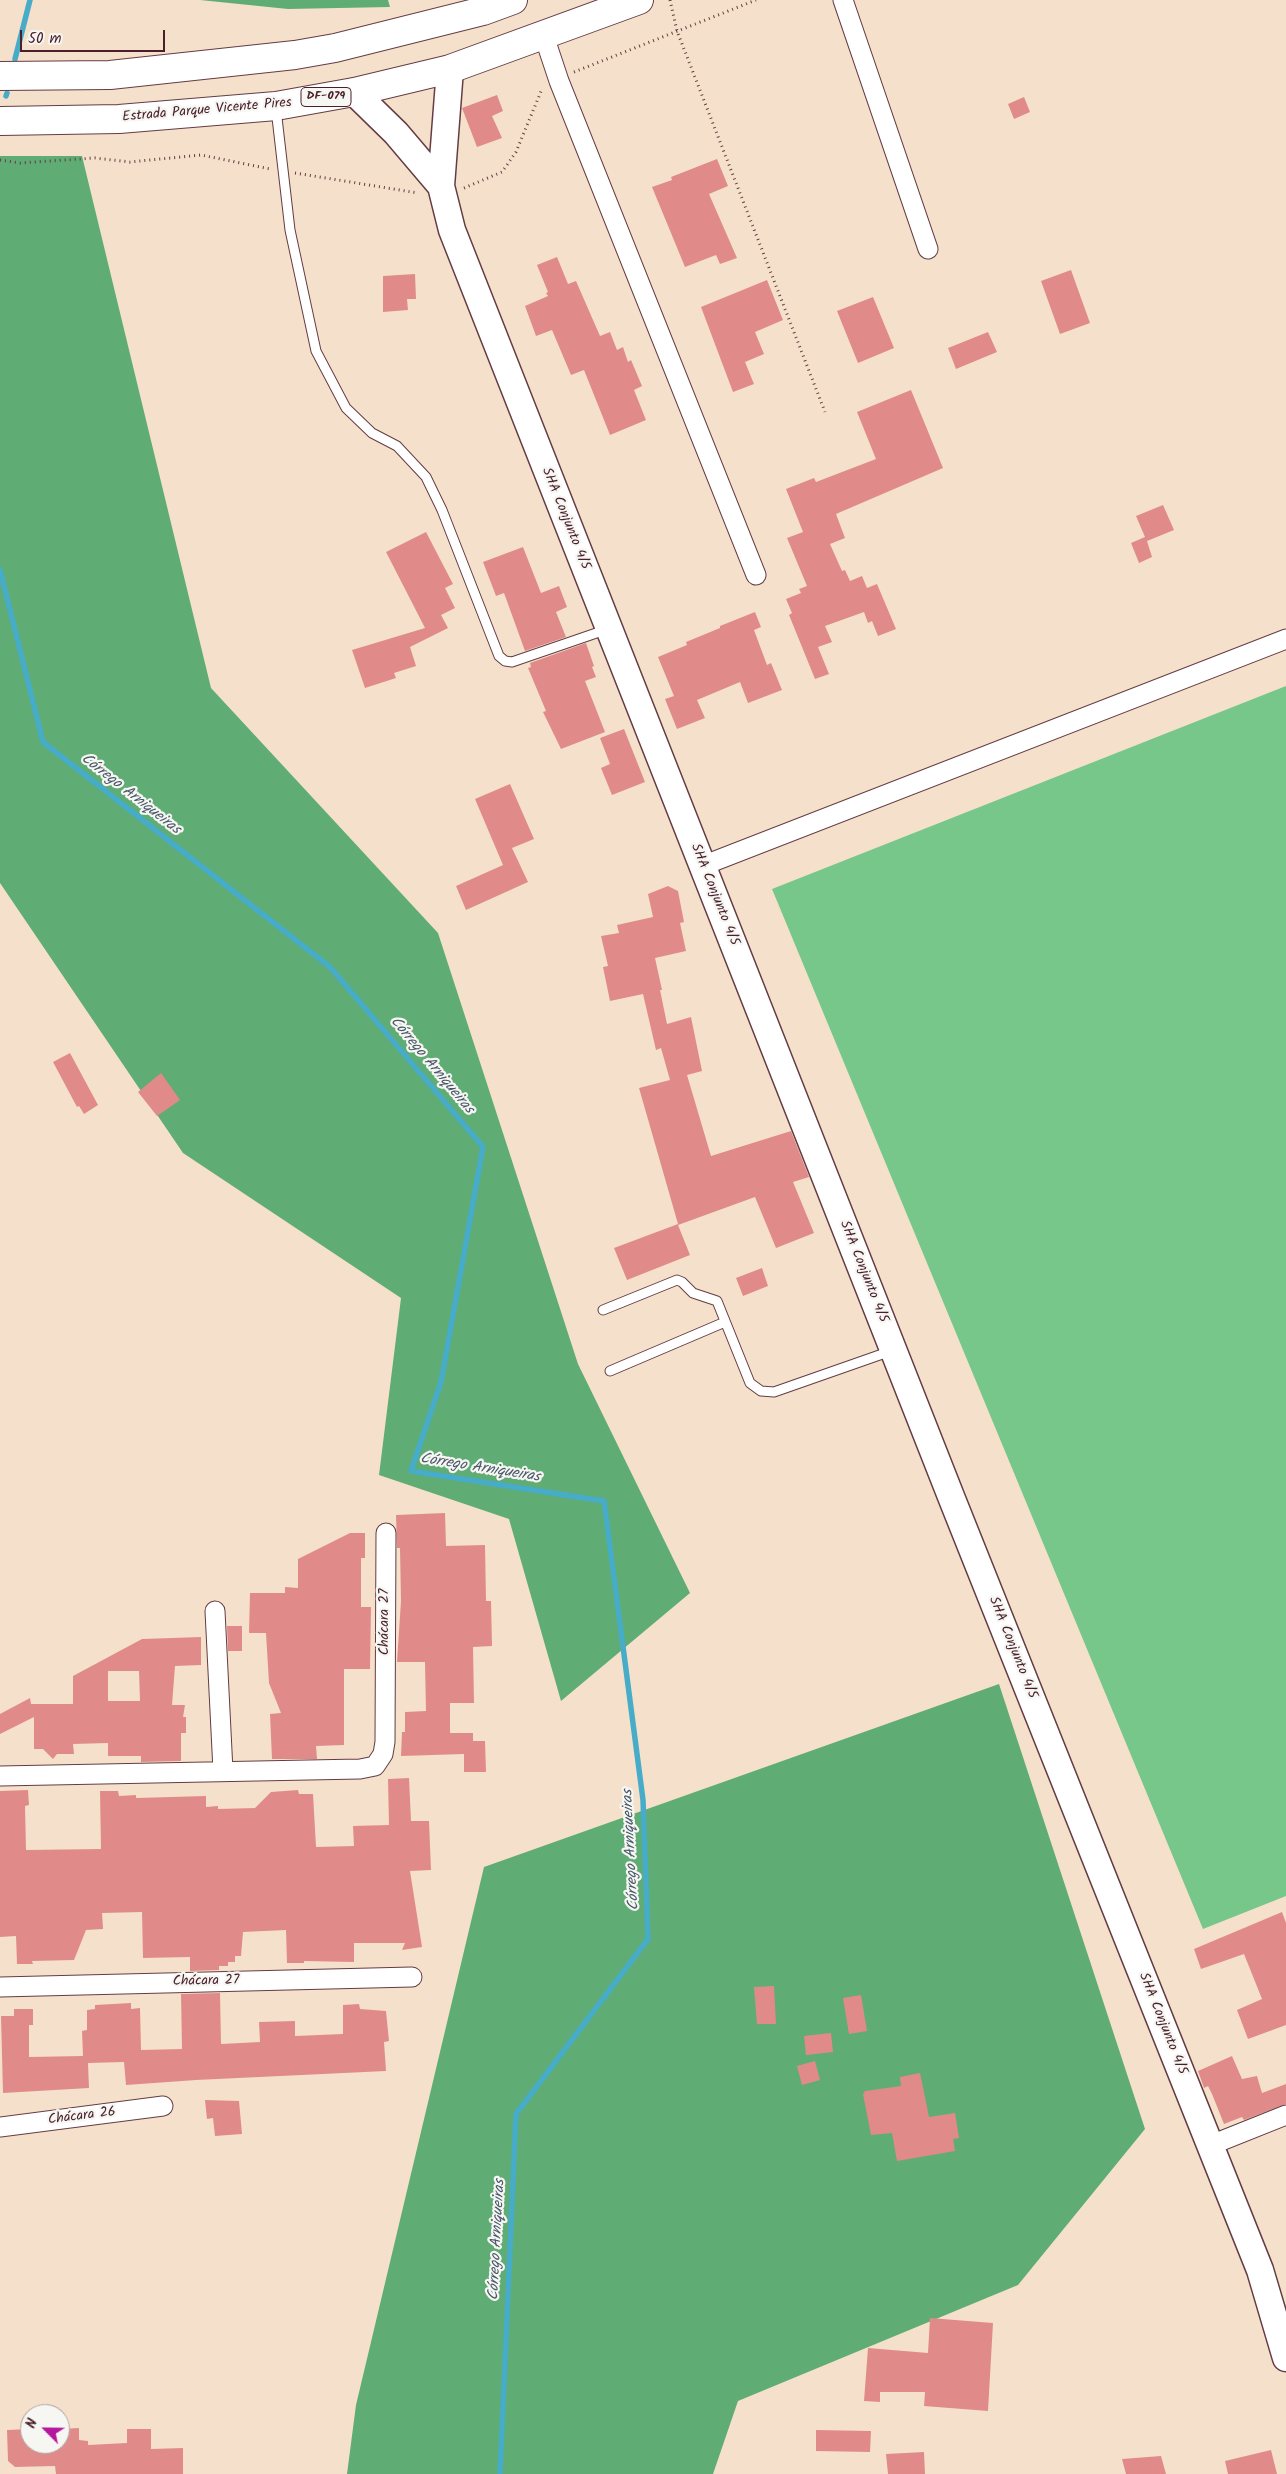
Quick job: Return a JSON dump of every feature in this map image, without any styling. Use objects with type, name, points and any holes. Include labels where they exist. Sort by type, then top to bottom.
[{"type":"main road","points":[[0,76],[110,75],[295,55],[335,48],[474,13],[513,0]]},
{"type":"main road","name":"Estrada Parque Vicente Pires","points":[[0,121],[119,119],[276,106],[354,92],[450,69],[639,0]]},
{"type":"street","points":[[843,0],[928,249]]},
{"type":"street","points":[[544,36],[559,81],[756,575]]},
{"type":"street","name":"SHA Conjunto 4/5","points":[[450,69],[442,186],[452,230],[608,629],[1260,2270],[1286,2358]]},
{"type":"street","name":"SHA Conjunto 4/5","points":[[354,92],[396,133],[442,186]]},
{"type":"street","points":[[702,866],[1286,639]]},
{"type":"street","name":"Chácara 27","points":[[0,1776],[360,1769],[375,1766],[380,1761],[385,1742],[386,1533]]},
{"type":"street","points":[[215,1611],[223,1771]]},
{"type":"street","name":"Chácara 27","points":[[0,1987],[412,1978]]},
{"type":"street","name":"Chácara 26","points":[[0,2127],[163,2106]]},
{"type":"street","points":[[1211,2145],[1286,2115]]},
{"type":"lane","points":[[276,106],[290,230],[316,351],[346,408],[372,433],[397,446],[426,477],[442,510],[499,656],[505,661],[512,662],[608,629]]},
{"type":"lane","points":[[603,1310],[677,1280],[693,1293],[717,1301],[750,1383],[761,1391],[774,1392],[894,1350]]},
{"type":"lane","points":[[610,1371],[725,1322]]},
{"type":"path","points":[[670,0],[677,31],[824,412]]},
{"type":"green space","points":[[200,0],[388,0],[390,7],[288,9]]},
{"type":"green space","points":[[0,156],[82,156],[211,688],[438,933],[578,1364],[690,1593],[561,1701],[509,1519],[379,1475],[401,1298],[183,1153],[0,883]]},
{"type":"green space","points":[[1286,686],[1286,1896],[1203,1929],[772,889]]},
{"type":"green space","points":[[999,1684],[1145,2129],[1018,2285],[738,2401],[713,2474],[347,2474],[356,2405],[484,1867]]},
{"type":"building","points":[[497,95],[503,111],[492,116],[502,138],[477,147],[462,108]]},
{"type":"building","points":[[1024,97],[1030,112],[1014,119],[1008,104]]},
{"type":"building","points":[[717,159],[728,186],[709,194],[737,258],[720,264],[716,255],[685,267],[652,187],[672,180],[671,177]]},
{"type":"building","points":[[557,257],[568,284],[576,281],[600,336],[610,332],[617,350],[623,347],[628,362],[631,360],[642,386],[634,390],[646,420],[610,435],[584,370],[571,375],[552,330],[536,336],[525,306],[548,296],[537,265]]},
{"type":"building","points":[[1071,270],[1090,323],[1060,334],[1041,281]]},
{"type":"building","points":[[415,274],[416,299],[407,299],[408,310],[383,312],[383,276]]},
{"type":"building","points":[[767,280],[783,320],[755,332],[764,354],[745,362],[754,384],[733,392],[701,307]]},
{"type":"building","points":[[873,297],[894,348],[858,363],[837,311]]},
{"type":"building","points":[[988,332],[997,352],[956,369],[948,348]]},
{"type":"building","points":[[911,390],[943,468],[836,514],[845,538],[830,544],[842,571],[845,570],[850,581],[862,576],[867,588],[877,584],[896,629],[878,636],[872,621],[868,623],[864,612],[825,626],[832,642],[818,647],[829,674],[815,679],[789,615],[792,613],[786,599],[801,593],[799,589],[807,586],[787,538],[803,532],[786,489],[814,478],[816,482],[876,459],[857,412]]},
{"type":"building","points":[[1163,505],[1174,530],[1147,541],[1152,557],[1139,563],[1131,543],[1145,537],[1136,516]]},
{"type":"building","points":[[426,532],[453,584],[445,588],[455,608],[441,615],[448,628],[410,647],[416,666],[394,673],[396,678],[365,688],[352,650],[425,628],[386,552]]},
{"type":"building","points":[[523,547],[541,593],[559,586],[567,607],[556,612],[566,637],[525,651],[504,593],[496,596],[483,562]]},
{"type":"building","points":[[755,612],[761,627],[754,630],[767,665],[771,663],[782,690],[748,703],[740,682],[697,700],[705,718],[677,729],[665,699],[674,696],[658,657],[687,645],[686,642],[720,628],[720,626]]},
{"type":"building","points":[[586,643],[596,677],[585,681],[605,732],[561,749],[543,712],[546,711],[528,668],[531,667],[530,663]]},
{"type":"building","points":[[624,729],[645,782],[612,795],[601,768],[610,764],[600,738]]},
{"type":"building","points":[[510,784],[534,839],[512,848],[528,882],[466,910],[456,886],[503,865],[475,799]]},
{"type":"building","points":[[668,886],[678,891],[684,922],[680,923],[686,951],[655,958],[662,990],[660,990],[667,1024],[691,1017],[702,1071],[687,1075],[711,1156],[791,1131],[809,1177],[793,1182],[814,1233],[776,1248],[755,1197],[678,1225],[690,1255],[627,1280],[614,1248],[678,1224],[639,1088],[670,1080],[661,1048],[656,1050],[643,994],[610,1001],[603,967],[608,966],[601,936],[619,933],[617,925],[653,917],[648,894]]},
{"type":"building","points":[[70,1053],[98,1105],[84,1114],[79,1106],[77,1107],[53,1062]]},
{"type":"building","points":[[161,1073],[180,1100],[157,1116],[138,1092]]},
{"type":"building","points":[[762,1268],[768,1286],[743,1296],[736,1278]]},
{"type":"building","points":[[445,1513],[446,1546],[485,1545],[486,1601],[491,1601],[492,1646],[473,1647],[474,1703],[450,1703],[450,1733],[473,1733],[473,1741],[485,1741],[486,1772],[464,1772],[464,1754],[401,1756],[402,1732],[405,1732],[405,1712],[426,1711],[425,1662],[397,1662],[401,1601],[400,1548],[397,1548],[396,1515]]},
{"type":"building","points":[[350,1533],[365,1533],[365,1558],[361,1558],[361,1607],[371,1607],[370,1669],[344,1669],[344,1745],[316,1746],[317,1759],[272,1759],[270,1714],[281,1713],[269,1683],[266,1633],[249,1633],[250,1593],[285,1593],[285,1587],[298,1588],[298,1559]]},
{"type":"building","points":[[227,1626],[242,1626],[242,1651],[228,1651]]},
{"type":"building","points":[[201,1637],[201,1665],[175,1666],[172,1705],[185,1705],[183,1717],[186,1717],[186,1733],[181,1733],[181,1761],[141,1762],[141,1756],[108,1756],[108,1743],[73,1744],[74,1754],[57,1754],[53,1759],[43,1749],[34,1749],[34,1717],[0,1734],[0,1714],[30,1698],[31,1704],[73,1704],[73,1676],[142,1639]],"holes":[[[108,1671],[139,1671],[140,1701],[108,1701]]]},
{"type":"building","points":[[409,1778],[411,1821],[429,1821],[431,1870],[410,1871],[422,1947],[402,1950],[405,1943],[354,1943],[354,1962],[304,1961],[304,1963],[287,1963],[286,1930],[243,1932],[241,1956],[235,1956],[235,1962],[228,1962],[228,1966],[219,1966],[219,1970],[190,1971],[190,1957],[143,1958],[142,1912],[102,1913],[103,1929],[86,1930],[74,1960],[32,1961],[33,1964],[17,1964],[16,1936],[0,1937],[0,1791],[28,1790],[29,1805],[25,1806],[26,1850],[101,1849],[100,1791],[118,1791],[119,1796],[136,1795],[136,1798],[206,1796],[206,1807],[218,1806],[218,1809],[255,1808],[271,1792],[298,1790],[299,1794],[313,1794],[316,1847],[354,1846],[353,1826],[389,1825],[388,1779]]},
{"type":"building","points":[[1282,1912],[1286,1923],[1286,2025],[1248,2039],[1237,2010],[1262,1999],[1244,1954],[1201,1969],[1194,1949]]},
{"type":"building","points":[[774,1986],[776,2024],[757,2024],[754,1987]]},
{"type":"building","points":[[220,1993],[221,2044],[260,2042],[259,2022],[295,2021],[295,2036],[343,2034],[343,2005],[359,2004],[360,2009],[386,2011],[389,2041],[384,2042],[386,2071],[126,2085],[124,2062],[88,2063],[89,2088],[3,2093],[1,2016],[14,2016],[14,2009],[33,2009],[33,2025],[29,2025],[29,2057],[83,2056],[82,2031],[87,2030],[87,2010],[95,2009],[95,2005],[131,2003],[131,2009],[140,2008],[141,2050],[182,2049],[181,1994]]},
{"type":"building","points":[[861,1995],[867,2031],[849,2034],[843,1998]]},
{"type":"building","points":[[831,2033],[833,2052],[806,2055],[804,2036]]},
{"type":"building","points":[[1232,2056],[1242,2079],[1257,2076],[1262,2093],[1286,2084],[1286,2104],[1244,2120],[1242,2117],[1224,2124],[1212,2094],[1208,2086],[1204,2088],[1198,2071]]},
{"type":"building","points":[[815,2061],[820,2080],[802,2085],[797,2066]]},
{"type":"building","points":[[920,2073],[929,2117],[955,2113],[959,2138],[953,2139],[955,2151],[897,2161],[892,2133],[871,2135],[863,2094],[865,2091],[901,2086],[900,2077]]},
{"type":"building","points":[[205,2100],[239,2101],[242,2134],[215,2136],[213,2118],[207,2119]]},
{"type":"building","points":[[930,2318],[993,2323],[988,2411],[924,2406],[925,2392],[880,2392],[880,2402],[864,2401],[868,2348],[928,2353]]},
{"type":"building","points":[[70,2428],[79,2428],[79,2440],[88,2441],[88,2445],[127,2443],[127,2429],[151,2429],[151,2449],[183,2448],[183,2474],[56,2474],[55,2466],[15,2467],[8,2461],[7,2430],[20,2429],[20,2454],[70,2454]]},
{"type":"building","points":[[816,2430],[871,2431],[870,2452],[816,2451]]},
{"type":"building","points":[[1271,2450],[1277,2474],[1228,2474],[1225,2461]]},
{"type":"building","points":[[924,2452],[925,2474],[888,2474],[886,2454]]},
{"type":"building","points":[[1161,2456],[1166,2474],[1126,2474],[1122,2459]]},
{"type":"waterway","points":[[15,59],[30,0]]},
{"type":"waterway","name":"Córrego Arniqueiras","points":[[0,570],[43,742],[330,967],[483,1147],[441,1382],[411,1471],[604,1501],[643,1800],[648,1939],[516,2114],[500,2474]]}]
